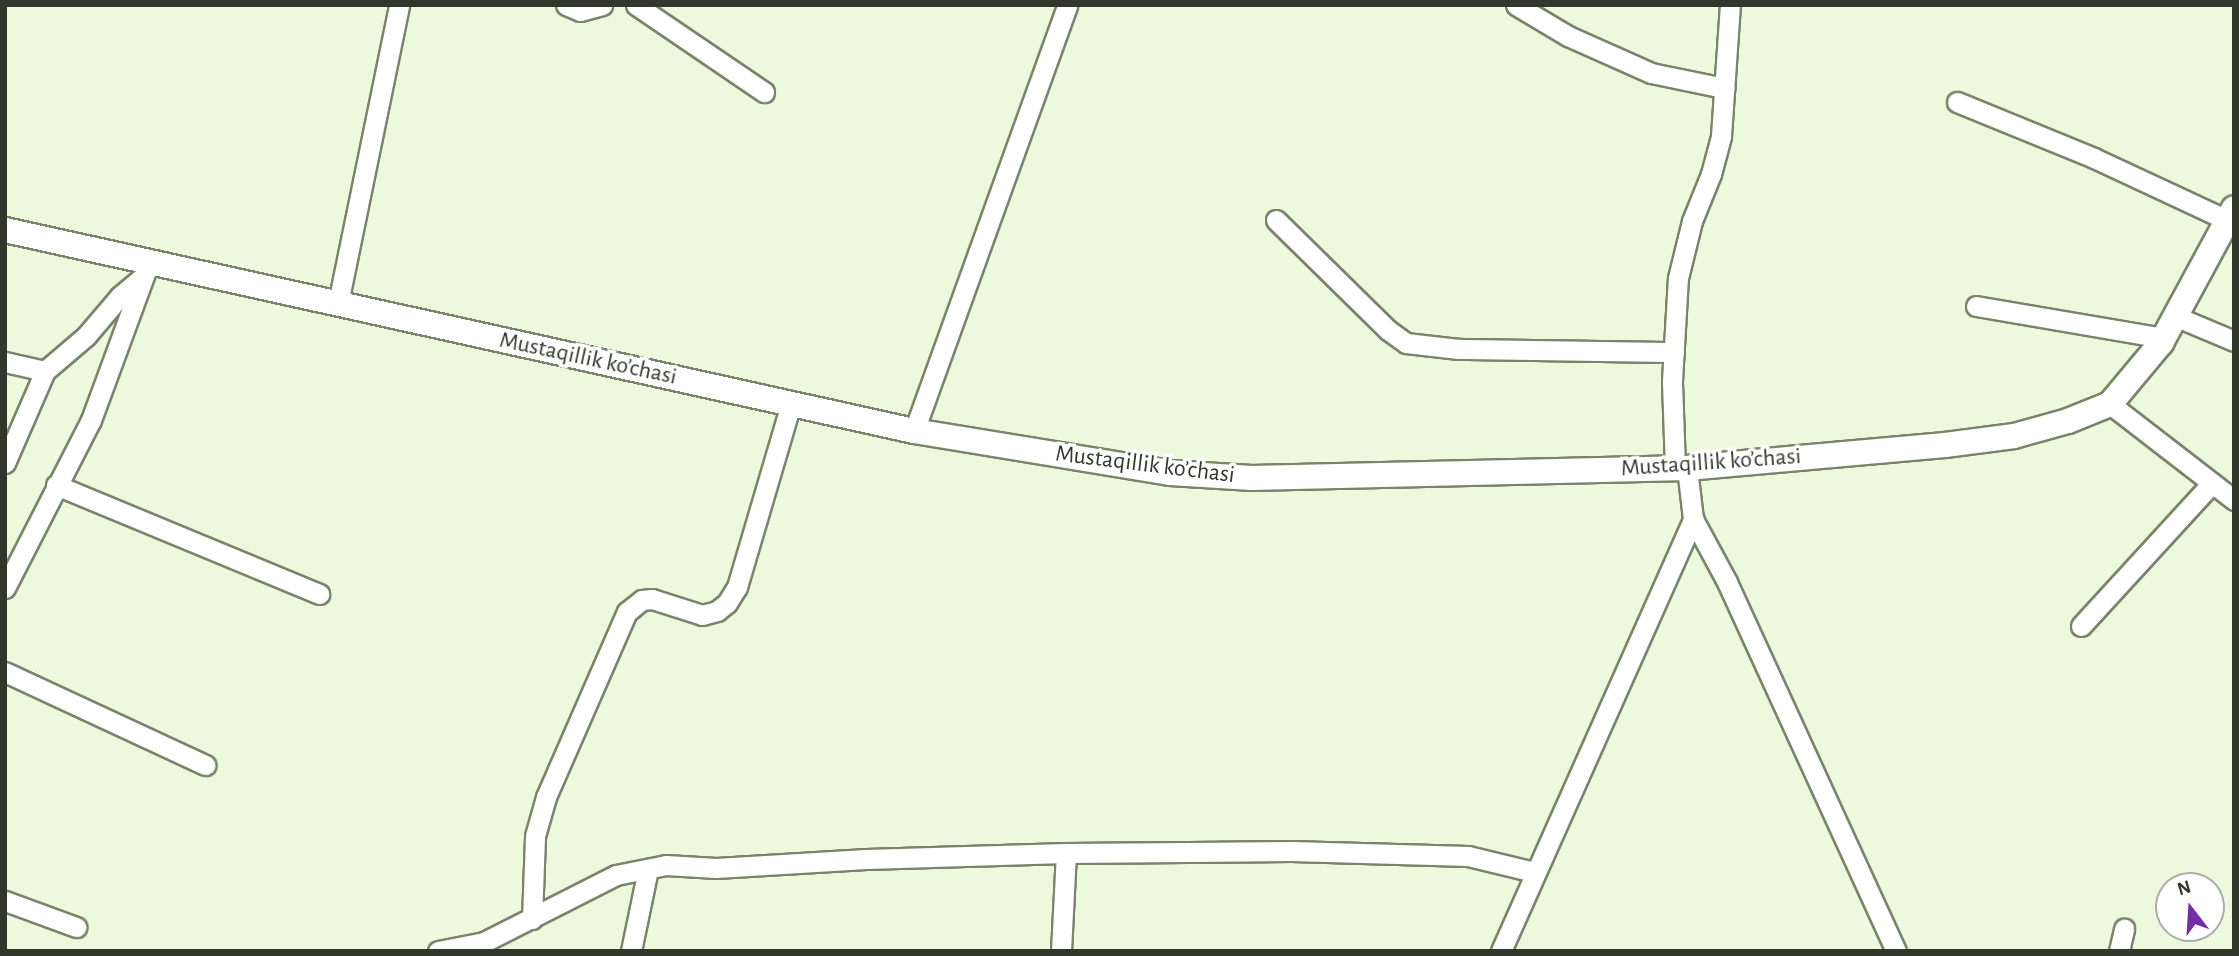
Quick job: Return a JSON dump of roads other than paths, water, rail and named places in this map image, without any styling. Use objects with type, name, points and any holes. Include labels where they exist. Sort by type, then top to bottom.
[{"type":"main road","name":"Mustaqillik ko’chasi","points":[[5,230],[146,269],[338,303],[914,431],[1170,473],[1252,478],[1681,468],[2014,436],[2068,421],[2110,404],[2164,338],[2231,214]]},
{"type":"street","points":[[338,303],[399,5]]},
{"type":"street","points":[[566,5],[580,11],[602,5]]},
{"type":"street","points":[[636,5],[764,92]]},
{"type":"street","points":[[914,431],[1067,5]]},
{"type":"street","points":[[1516,5],[1568,36],[1651,73],[1724,88]]},
{"type":"street","points":[[1730,5],[1721,136],[1711,174],[1692,220],[1678,278],[1674,352],[1681,468],[1693,519],[1727,582],[1896,951]]},
{"type":"street","points":[[1957,102],[2231,214]]},
{"type":"street","points":[[1276,220],[1388,330],[1406,343],[1459,349],[1674,352]]},
{"type":"street","points":[[5,463],[45,371],[86,336],[146,269]]},
{"type":"street","points":[[5,588],[91,420],[146,269]]},
{"type":"street","points":[[1976,306],[2164,338]]},
{"type":"street","points":[[2177,317],[2234,341]]},
{"type":"street","points":[[5,362],[45,371]]},
{"type":"street","points":[[532,919],[535,836],[546,797],[627,612],[642,600],[652,599],[702,615],[717,611],[727,603],[737,587],[791,404]]},
{"type":"street","points":[[2110,404],[2234,500]]},
{"type":"street","points":[[2081,626],[2212,483]]},
{"type":"street","points":[[56,485],[319,594]]},
{"type":"street","points":[[1501,951],[1693,519]]},
{"type":"street","points":[[5,672],[205,765]]},
{"type":"street","points":[[438,951],[484,942],[617,875],[666,865],[716,868],[779,862],[1066,853],[1291,851],[1468,856],[1534,872]]},
{"type":"street","points":[[1061,951],[1066,853]]},
{"type":"street","points":[[631,951],[648,869]]},
{"type":"street","points":[[5,901],[76,927]]},
{"type":"street","points":[[2119,951],[2124,929]]}]
